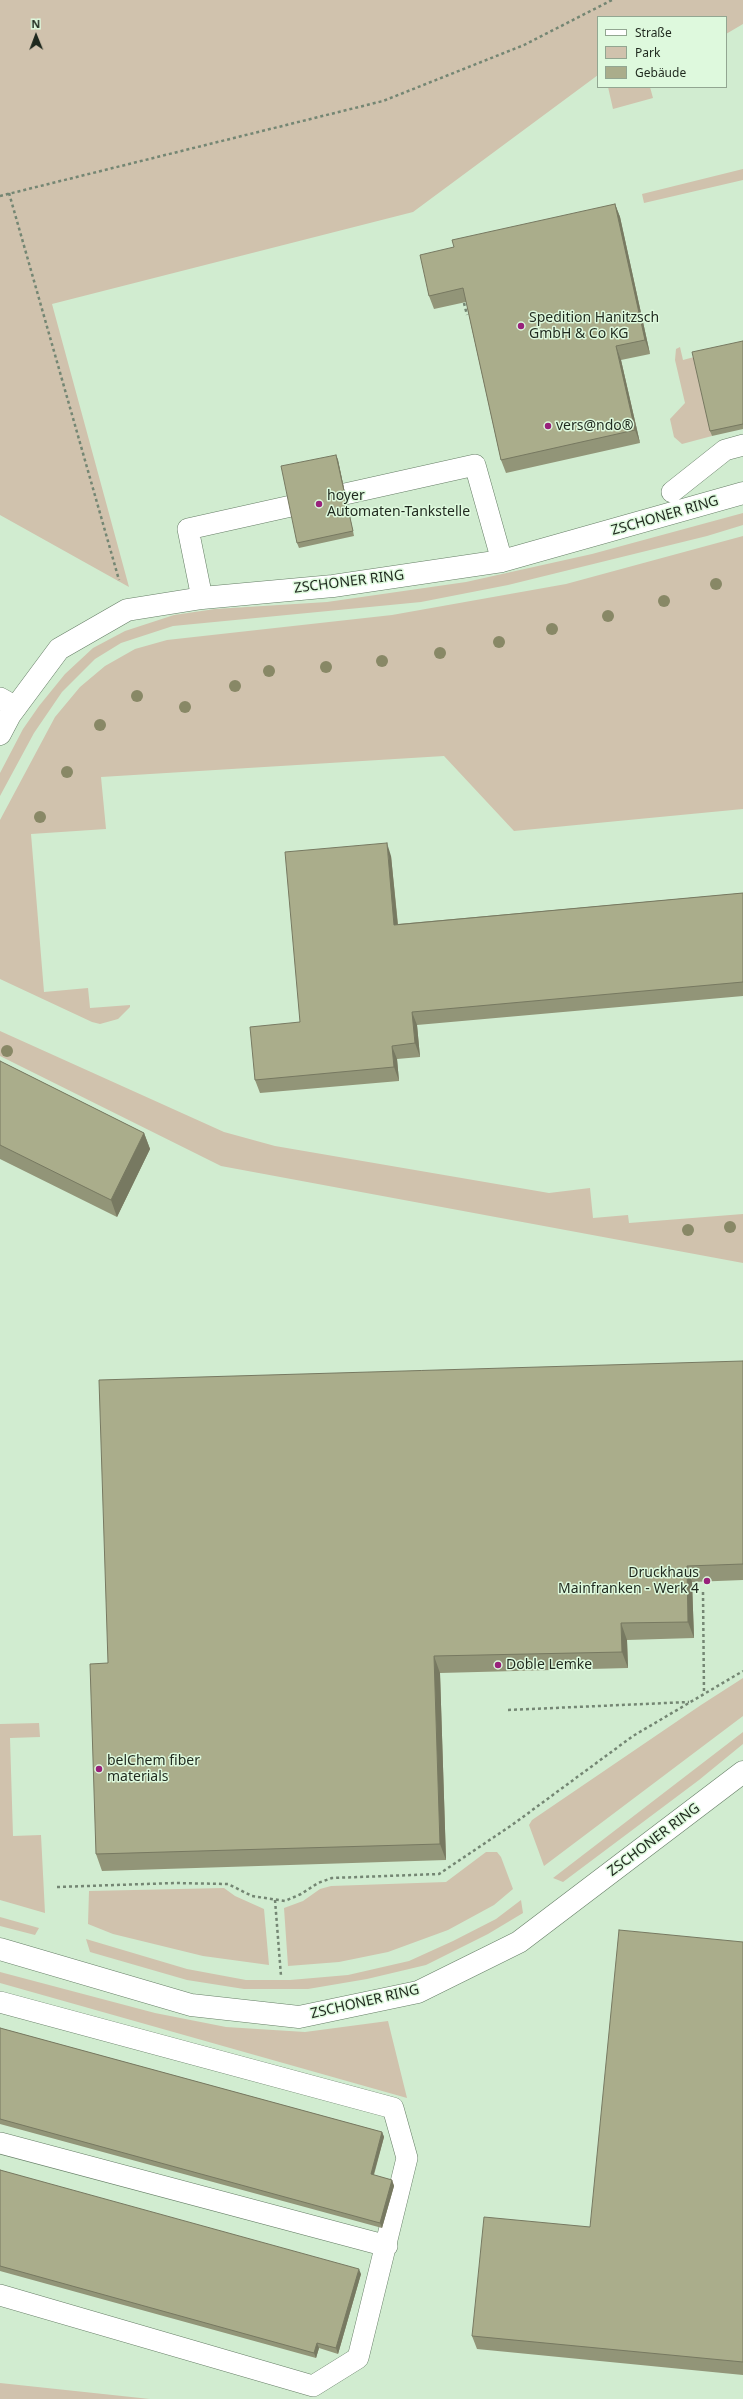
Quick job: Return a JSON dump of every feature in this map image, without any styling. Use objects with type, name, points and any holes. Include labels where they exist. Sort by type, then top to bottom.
[{"type":"street","name":"ZSCHONER RING","points":[[0,734],[8,703],[59,649],[127,610],[202,598],[333,586],[502,561],[743,493]]},
{"type":"street","name":"ZSCHONER RING","points":[[0,1949],[192,2005],[299,2016],[418,1992],[519,1942],[743,1772]]},
{"type":"lane","points":[[672,492],[725,450],[743,445]]},
{"type":"lane","points":[[202,598],[188,529],[475,465],[502,561]]},
{"type":"lane","points":[[0,2002],[393,2108],[407,2158],[387,2246],[358,2358],[313,2386],[0,2295]]},
{"type":"lane","points":[[0,2143],[387,2246]]},
{"type":"path","points":[[0,196],[383,101],[524,45],[612,0]]},
{"type":"path","points":[[9,193],[127,610]]},
{"type":"path","points":[[464,303],[467,315]]},
{"type":"path","points":[[703,1592],[704,1694]]},
{"type":"path","points":[[57,1887],[175,1883],[228,1884],[252,1896],[285,1901],[301,1894],[318,1883],[332,1878],[439,1874],[512,1825],[633,1736],[743,1671]]},
{"type":"path","points":[[508,1710],[689,1702]]},
{"type":"path","points":[[275,1900],[281,1976]]},
{"type":"green space","points":[[0,0],[743,0],[743,24],[727,33],[727,16],[597,16],[597,76],[413,212],[52,304],[129,587],[0,515]]},
{"type":"green space","points":[[608,88],[650,88],[653,98],[613,109]]},
{"type":"green space","points":[[743,169],[743,180],[644,203],[642,194]]},
{"type":"green space","points":[[680,347],[683,360],[694,357],[712,436],[682,444],[674,437],[670,419],[685,403],[675,360],[676,349]]},
{"type":"green space","points":[[743,513],[743,525],[707,536],[508,585],[421,602],[173,626],[121,643],[95,659],[62,692],[34,733],[0,796],[0,773],[23,729],[39,706],[65,674],[93,648],[125,631],[174,615],[215,609],[327,602],[466,582],[592,554]]},
{"type":"green space","points":[[743,536],[743,809],[514,831],[444,756],[101,777],[106,829],[31,834],[44,992],[88,988],[90,1008],[130,1005],[130,1007],[118,1019],[100,1024],[92,1022],[0,979],[0,820],[55,717],[80,687],[105,666],[135,649],[167,640],[392,615],[566,584]]},
{"type":"green space","points":[[0,1031],[224,1132],[275,1146],[549,1193],[590,1188],[593,1218],[628,1215],[629,1223],[743,1214],[743,1263],[221,1166],[0,1056]]},
{"type":"green space","points":[[743,1678],[743,1716],[544,1866],[529,1825],[532,1820]]},
{"type":"green space","points":[[39,1723],[40,1737],[10,1738],[13,1836],[41,1835],[45,1913],[0,1900],[0,1724]]},
{"type":"green space","points":[[743,1732],[743,1744],[699,1780],[563,1882],[553,1878]]},
{"type":"green space","points":[[486,1852],[497,1852],[501,1857],[513,1889],[494,1905],[448,1930],[388,1952],[339,1962],[288,1966],[284,1908],[303,1901],[320,1889],[331,1886],[446,1882]]},
{"type":"green space","points":[[224,1888],[235,1896],[264,1909],[269,1965],[203,1956],[113,1934],[88,1924],[89,1891]]},
{"type":"green space","points":[[521,1900],[523,1913],[488,1934],[426,1965],[367,1979],[308,1989],[244,1989],[187,1980],[90,1952],[86,1939],[187,1969],[246,1980],[290,1980],[348,1975],[409,1961],[496,1919]]},
{"type":"green space","points":[[0,1917],[39,1928],[35,1935],[0,1926]]},
{"type":"green space","points":[[0,1972],[155,2013],[226,2027],[305,2032],[388,2021],[407,2098],[0,1983]]},
{"type":"green space","points":[[0,2383],[150,2399],[0,2399]]},
{"type":"building","points":[[615,204],[645,340],[616,346],[635,430],[501,460],[463,288],[429,296],[420,255],[454,247],[452,240]]},
{"type":"building","points":[[743,341],[743,424],[710,431],[692,352]]},
{"type":"building","name":"hoyer Automaten-Tankstelle","points":[[336,455],[353,531],[297,543],[281,466]]},
{"type":"building","points":[[387,843],[394,925],[743,893],[743,982],[412,1012],[415,1043],[392,1046],[394,1067],[255,1080],[250,1027],[300,1022],[285,852]]},
{"type":"building","points":[[0,1061],[144,1133],[111,1200],[0,1145]]},
{"type":"building","points":[[743,1361],[743,1564],[687,1566],[688,1622],[621,1623],[622,1652],[434,1656],[440,1844],[96,1854],[90,1664],[108,1663],[99,1380]]},
{"type":"building","points":[[619,1930],[743,1942],[743,2362],[472,2336],[484,2217],[590,2227]]},
{"type":"building","points":[[0,2028],[382,2132],[371,2174],[392,2180],[380,2223],[0,2119]]},
{"type":"building","points":[[0,2170],[359,2269],[336,2348],[317,2343],[314,2353],[0,2266]]},
{"type":"place","name":"Spedition Hanitzsch GmbH & Co KG","points":[[521,326]]},
{"type":"place","name":"vers@ndo®","points":[[548,426]]},
{"type":"place","name":"hoyer Automaten-Tankstelle","points":[[319,504]]},
{"type":"place","name":"Druckhaus Mainfranken - Werk 4","points":[[707,1581]]},
{"type":"place","name":"Doble Lemke","points":[[498,1665]]},
{"type":"place","name":"belChem fiber materials","points":[[99,1769]]}]
